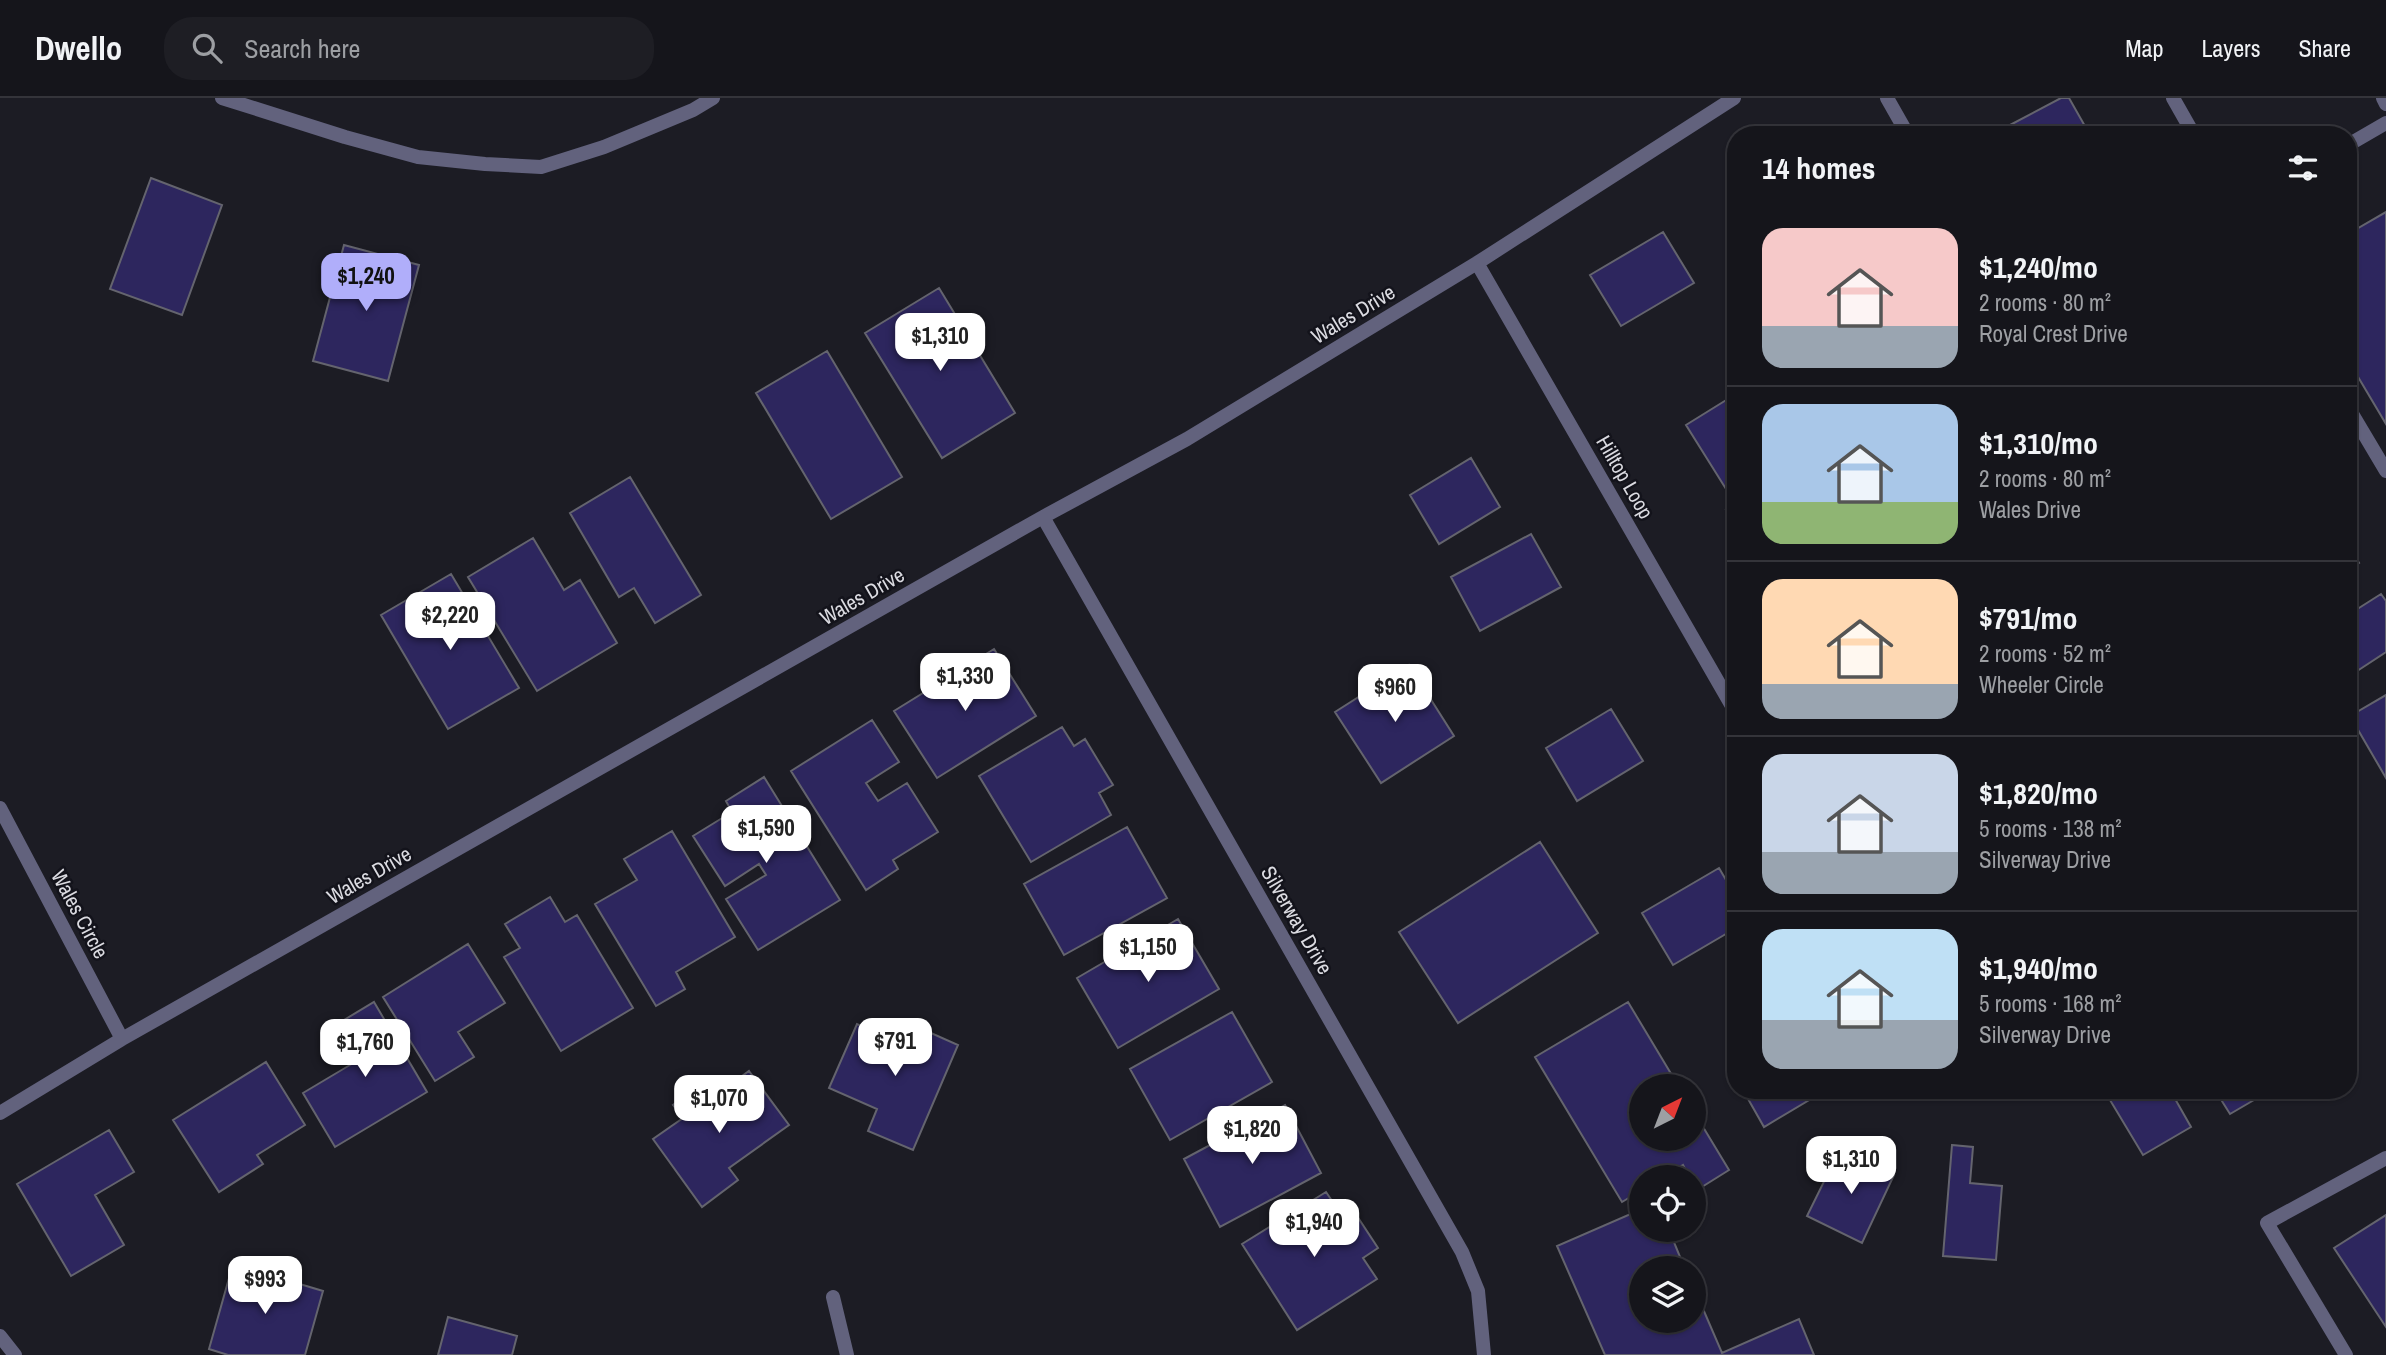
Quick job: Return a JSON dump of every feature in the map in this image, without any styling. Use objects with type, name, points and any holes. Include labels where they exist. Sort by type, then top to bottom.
[{"type":"street","points":[[222,98],[418,157],[541,167],[604,147],[693,110],[713,98]]},
{"type":"street","name":"Wales Drive","points":[[0,1113],[122,1039],[1043,517],[1187,439],[1477,263],[1734,98]]},
{"type":"street","points":[[1887,98],[1903,126]]},
{"type":"street","points":[[2173,98],[2189,126]]},
{"type":"street","points":[[2382,98],[2386,104]]},
{"type":"street","points":[[2357,140],[2386,123]]},
{"type":"street","name":"Hilltop Loop","points":[[1477,263],[1727,697]]},
{"type":"street","points":[[2357,422],[2386,471]]},
{"type":"street","name":"Silverway Drive","points":[[1043,517],[1462,1252],[1478,1291],[1484,1355]]},
{"type":"street","name":"Wales Circle","points":[[0,808],[122,1039]]},
{"type":"street","points":[[2346,1355],[2267,1223],[2386,1158]]},
{"type":"street","points":[[833,1297],[847,1355]]},
{"type":"street","points":[[0,1336],[15,1355]]},
{"type":"building","points":[[2061,98],[2069,98],[2085,126],[2010,126]]},
{"type":"building","points":[[151,178],[222,205],[182,315],[110,289]]},
{"type":"building","points":[[2386,212],[2386,424],[2357,375],[2357,229]]},
{"type":"building","points":[[1663,232],[1694,283],[1621,326],[1590,275]]},
{"type":"building","points":[[344,245],[419,265],[388,381],[313,361]]},
{"type":"building","points":[[939,288],[1015,413],[942,458],[865,333]]},
{"type":"building","points":[[827,351],[902,477],[831,519],[756,393]]},
{"type":"building","points":[[1727,400],[1727,488],[1726,489],[1686,425]]},
{"type":"building","points":[[1471,458],[1500,507],[1439,544],[1410,495]]},
{"type":"building","points":[[630,477],[701,595],[655,623],[634,588],[619,597],[570,513]]},
{"type":"building","points":[[1531,534],[1561,587],[1480,631],[1451,577]]},
{"type":"building","points":[[533,538],[564,590],[580,580],[617,643],[537,691],[468,577]]},
{"type":"building","points":[[451,574],[519,688],[448,729],[381,615]]},
{"type":"building","points":[[2381,594],[2386,601],[2386,652],[2357,671],[2357,609]]},
{"type":"building","points":[[994,649],[1036,716],[937,778],[894,711]]},
{"type":"building","points":[[1409,665],[1454,736],[1381,783],[1335,712]]},
{"type":"building","points":[[2386,695],[2386,778],[2357,728],[2357,712]]},
{"type":"building","points":[[1611,709],[1643,761],[1577,801],[1546,748]]},
{"type":"building","points":[[872,720],[899,762],[866,783],[878,801],[907,783],[938,832],[893,860],[898,869],[866,890],[791,771]]},
{"type":"building","points":[[1062,727],[1074,746],[1085,739],[1113,785],[1099,793],[1111,815],[1031,862],[979,776]]},
{"type":"building","points":[[764,777],[840,900],[758,950],[726,899],[766,875],[759,864],[725,886],[693,836],[732,812],[726,801]]},
{"type":"building","points":[[1127,827],[1167,898],[1064,955],[1024,884]]},
{"type":"building","points":[[672,831],[735,937],[676,972],[685,989],[656,1006],[595,904],[637,880],[624,859]]},
{"type":"building","points":[[1540,842],[1598,933],[1458,1023],[1399,932]]},
{"type":"building","points":[[1719,868],[1727,882],[1727,933],[1673,965],[1642,913]]},
{"type":"building","points":[[550,897],[565,922],[577,915],[633,1008],[561,1051],[504,957],[520,948],[505,924]]},
{"type":"building","points":[[1178,919],[1219,989],[1118,1048],[1077,978]]},
{"type":"building","points":[[468,944],[505,1003],[458,1032],[474,1057],[435,1081],[383,997]]},
{"type":"building","points":[[374,1002],[427,1092],[335,1147],[303,1093],[355,1062],[334,1026]]},
{"type":"building","points":[[1628,1002],[1671,1074],[1629,1074],[1629,1152],[1706,1152],[1706,1132],[1729,1170],[1706,1184],[1706,1165],[1629,1165],[1629,1198],[1622,1202],[1535,1057]]},
{"type":"building","points":[[1232,1012],[1272,1082],[1170,1140],[1130,1069]]},
{"type":"building","points":[[904,1021],[958,1045],[913,1150],[868,1131],[877,1109],[829,1088],[857,1024],[896,1041]]},
{"type":"building","points":[[266,1062],[305,1125],[257,1155],[263,1164],[219,1192],[173,1120]]},
{"type":"building","points":[[749,1071],[789,1125],[729,1168],[738,1180],[702,1207],[653,1139],[683,1118],[673,1105],[702,1084],[712,1098]]},
{"type":"building","points":[[1748,1099],[1811,1099],[1764,1127]]},
{"type":"building","points":[[2109,1099],[2175,1099],[2191,1127],[2143,1155]]},
{"type":"building","points":[[2221,1099],[2256,1099],[2230,1114]]},
{"type":"building","points":[[1285,1105],[1321,1173],[1220,1227],[1184,1159]]},
{"type":"building","points":[[109,1130],[134,1172],[95,1195],[124,1245],[71,1276],[17,1184]]},
{"type":"building","points":[[1952,1145],[1973,1147],[1970,1183],[2002,1186],[1996,1260],[1943,1256]]},
{"type":"building","points":[[1840,1149],[1894,1175],[1862,1243],[1807,1216]]},
{"type":"building","points":[[1326,1192],[1341,1214],[1351,1207],[1378,1248],[1363,1258],[1377,1279],[1297,1330],[1242,1244]]},
{"type":"building","points":[[1629,1215],[1629,1242],[1674,1242],[1680,1256],[1629,1256],[1629,1333],[1706,1333],[1706,1316],[1722,1353],[1799,1319],[1814,1355],[1605,1355],[1557,1246]]},
{"type":"building","points":[[2386,1215],[2386,1327],[2334,1248]]},
{"type":"building","points":[[233,1264],[323,1291],[305,1355],[228,1355],[209,1349]]},
{"type":"building","points":[[448,1317],[517,1336],[512,1355],[438,1355]]}]
